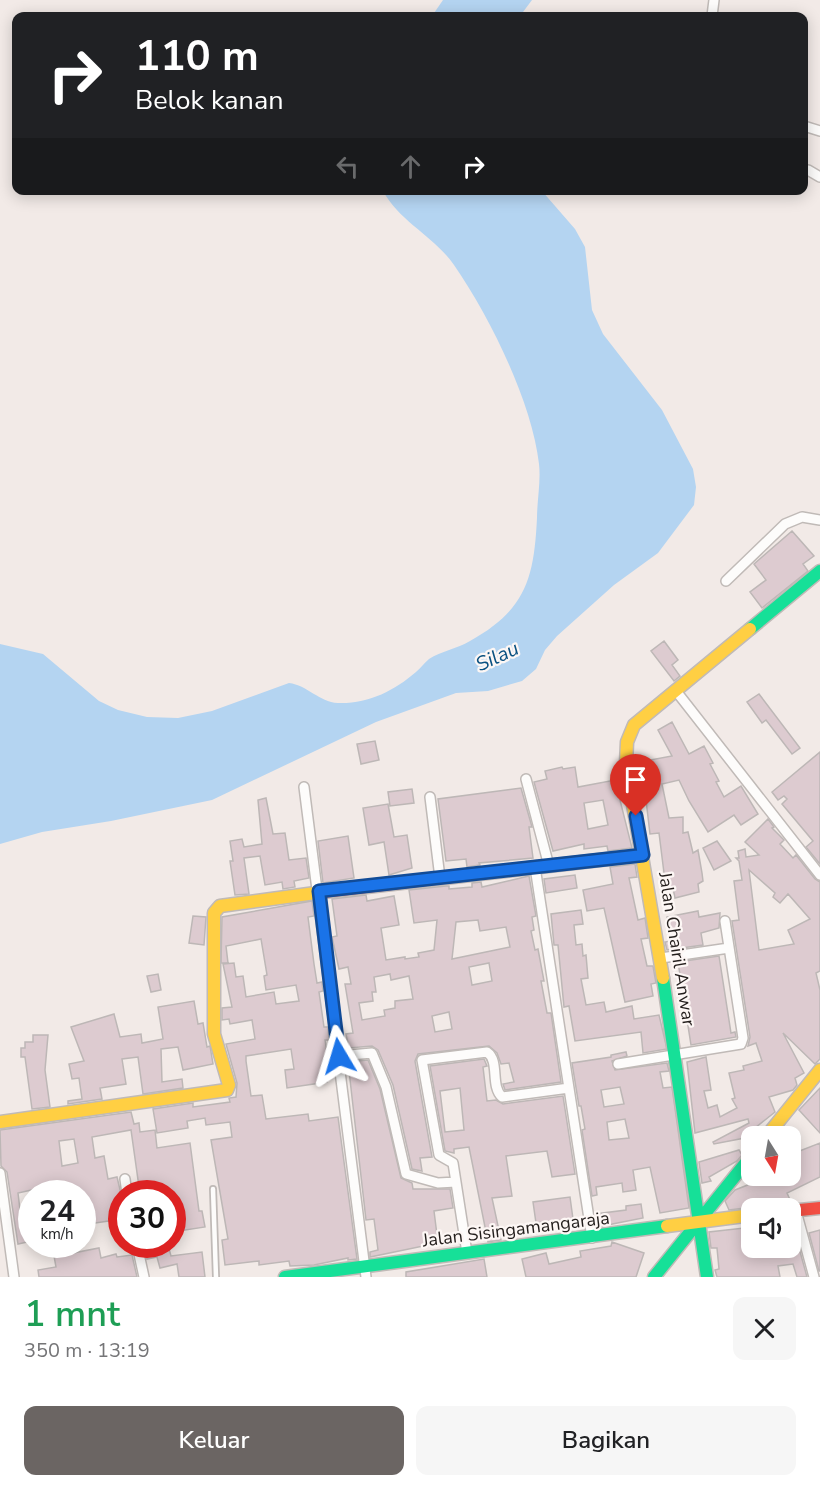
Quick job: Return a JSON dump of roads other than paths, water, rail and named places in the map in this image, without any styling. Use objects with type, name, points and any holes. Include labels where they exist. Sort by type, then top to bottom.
[{"type":"street","points":[[808,170],[820,177]]},
{"type":"street","points":[[726,581],[785,524],[802,517],[820,520]]},
{"type":"street","name":"Jalan Chairil Anwar","points":[[707,1277],[661,958],[626,764],[627,742],[634,725],[820,571]]},
{"type":"street","points":[[676,691],[820,875]]},
{"type":"street","points":[[526,779],[549,866]]},
{"type":"street","points":[[304,787],[319,891],[365,1271]]},
{"type":"street","points":[[430,797],[440,878]]},
{"type":"street","points":[[0,1122],[228,1090],[221,1053],[214,1034],[211,960],[216,908],[226,904],[319,891],[643,855]]},
{"type":"street","points":[[535,867],[592,1238]]},
{"type":"street","points":[[618,1064],[741,1044],[743,1038],[725,921]]},
{"type":"street","points":[[661,958],[729,948]]},
{"type":"street","points":[[467,1253],[452,1161],[440,1158],[439,1155],[422,1063],[424,1058],[487,1052],[491,1056],[497,1092],[502,1097],[569,1088]]},
{"type":"street","points":[[339,1056],[372,1053],[386,1087],[406,1174],[438,1183],[456,1182]]},
{"type":"street","points":[[775,1126],[820,1070]]},
{"type":"street","points":[[654,1277],[741,1168]]},
{"type":"street","points":[[0,1173],[14,1277]]},
{"type":"street","points":[[801,1210],[820,1208]]},
{"type":"street","name":"Jalan Sisingamangaraja","points":[[285,1277],[365,1271],[467,1253],[592,1238],[699,1220],[741,1216]]},
{"type":"street","points":[[801,1236],[814,1277]]},
{"type":"street","points":[[140,1258],[144,1277]]},
{"type":"lane","points":[[213,1189],[216,1277]]},
{"type":"water","points":[[443,0],[532,0],[523,12],[435,12]]},
{"type":"water","name":"Silau","points":[[386,195],[545,195],[575,229],[585,247],[592,310],[603,334],[662,410],[693,469],[696,487],[694,505],[658,553],[614,585],[557,636],[545,650],[536,669],[522,681],[488,691],[456,693],[376,722],[212,800],[111,821],[42,832],[0,844],[0,644],[43,654],[99,701],[118,710],[147,717],[178,718],[212,711],[289,683],[331,702],[349,703],[370,699],[408,679],[429,659],[465,644],[489,629],[515,604],[529,575],[536,539],[539,464],[528,414],[495,334],[468,286],[446,255],[390,202]]}]
